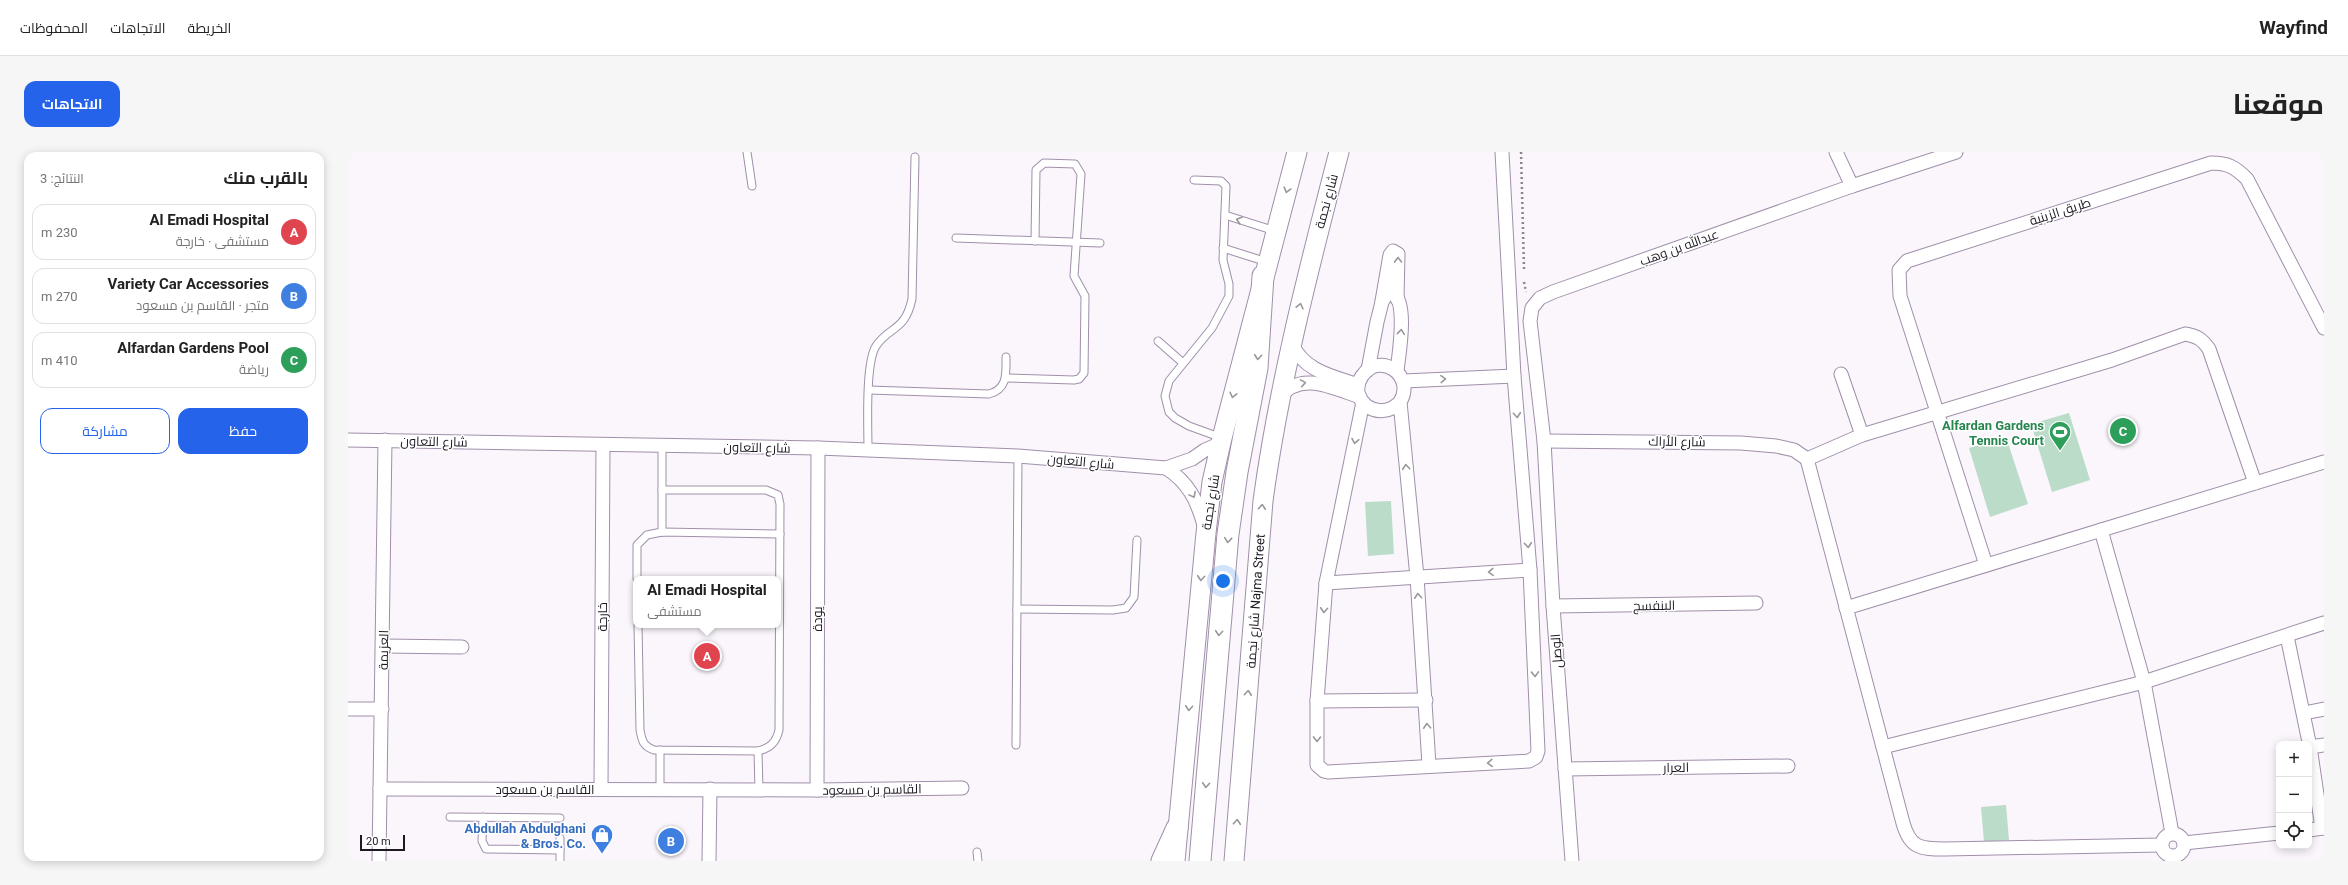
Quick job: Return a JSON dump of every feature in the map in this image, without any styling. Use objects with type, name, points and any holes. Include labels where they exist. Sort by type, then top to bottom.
[{"type":"main road","name":"شارع نجمة","points":[[1175,861],[1212,482],[1265,269],[1297,152]]},
{"type":"main road","name":"شارع نجمة","points":[[1292,344],[1339,152]]},
{"type":"main road","points":[[1200,861],[1228,534],[1237,472],[1257,368],[1265,269]]},
{"type":"main road","name":"شارع نجمة Najma Street","points":[[1234,861],[1262,502],[1279,398],[1292,344]]},
{"type":"main road","points":[[1162,861],[1178,828]]},
{"type":"street","points":[[1397,299],[1398,254],[1393,251],[1390,255],[1368,370],[1360,395],[1326,583],[1317,701],[1317,765],[1324,771],[1530,761],[1536,757],[1538,751],[1530,570],[1514,376],[1502,152]]},
{"type":"street","points":[[1836,152],[1852,186]]},
{"type":"street","name":"عبدالله بن وهب","points":[[1532,308],[1540,298],[1553,292],[1852,186],[1956,152]]},
{"type":"street","name":"طريق الزينية","points":[[1937,412],[1900,296],[1899,270],[1907,260],[2211,162],[2226,163],[2237,169],[2247,180],[2324,328]]},
{"type":"street","points":[[1382,302],[1388,292],[1395,293],[1402,322],[1400,376],[1405,390],[1400,402],[1426,700],[1429,765]]},
{"type":"street","points":[[1532,308],[1531,334],[1544,441]]},
{"type":"street","points":[[2254,483],[2209,349],[2204,341],[2195,335],[2180,336],[2112,360],[1862,435],[1807,459],[1906,836],[1912,844],[1928,849],[2164,853],[2174,856],[2183,852],[2276,834]]},
{"type":"street","points":[[1292,344],[1300,358],[1311,368],[1360,395],[1367,407],[1378,411],[1390,410],[1400,402]]},
{"type":"street","points":[[1368,370],[1383,365],[1400,376],[1514,376]]},
{"type":"street","points":[[1841,374],[1862,435]]},
{"type":"street","points":[[1279,398],[1289,388],[1296,384],[1311,382],[1360,395]]},
{"type":"street","points":[[1937,412],[1986,565]]},
{"type":"street","name":"شارع التعاون","points":[[348,440],[818,448],[1018,456],[1166,468],[1192,459],[1222,440]]},
{"type":"street","name":"العزيمة","points":[[379,861],[385,440]]},
{"type":"street","name":"شارع الأراك","points":[[1544,441],[1741,443],[1776,446],[1794,450],[1807,459]]},
{"type":"street","name":"الوصل","points":[[1544,441],[1553,606],[1572,861]]},
{"type":"street","name":"خارجة","points":[[601,789],[603,445]]},
{"type":"street","name":"يودة","points":[[817,790],[818,448]]},
{"type":"street","points":[[1846,608],[2324,462]]},
{"type":"street","points":[[1166,468],[1178,476],[1195,497],[1206,533]]},
{"type":"street","points":[[2101,530],[2144,682],[2172,833]]},
{"type":"street","points":[[1326,583],[1530,570]]},
{"type":"street","name":"البنفسج","points":[[1553,606],[1756,604]]},
{"type":"street","points":[[1883,747],[2144,682],[2324,623]]},
{"type":"street","points":[[2287,636],[2309,741]]},
{"type":"street","points":[[383,646],[462,647]]},
{"type":"street","points":[[1317,701],[1426,700]]},
{"type":"street","points":[[348,708],[382,709]]},
{"type":"street","points":[[2304,713],[2324,709]]},
{"type":"street","points":[[2312,747],[2324,745]]},
{"type":"street","points":[[2312,759],[2323,828],[2312,830]]},
{"type":"street","name":"العرار","points":[[1565,769],[1788,766]]},
{"type":"street","name":"القاسم بن مسعود","points":[[380,789],[817,790],[962,788]]},
{"type":"street","points":[[709,861],[710,789]]},
{"type":"street","points":[[2164,853],[2164,837],[2172,833],[2180,836],[2183,852]]},
{"type":"lane","points":[[746,152],[752,186]]},
{"type":"lane","points":[[868,450],[872,353],[882,339],[902,323],[907,316],[912,299],[915,157]]},
{"type":"lane","points":[[1006,378],[1074,380],[1079,379],[1084,373],[1085,296],[1074,276],[1081,174],[1079,168],[1070,163],[1044,163],[1036,170],[1035,241]]},
{"type":"lane","points":[[1194,180],[1218,180],[1226,186],[1223,266],[1229,284],[1229,296],[1212,328],[1183,363],[1165,388],[1166,404],[1169,412],[1182,422],[1222,440]]},
{"type":"lane","points":[[1225,215],[1275,231]]},
{"type":"lane","points":[[956,238],[1100,243]]},
{"type":"lane","points":[[1223,248],[1265,269]]},
{"type":"lane","points":[[1158,341],[1183,363]]},
{"type":"lane","points":[[870,390],[989,394],[1000,389],[1006,378],[1006,357]]},
{"type":"lane","points":[[662,446],[662,532]]},
{"type":"lane","points":[[1016,745],[1018,456]]},
{"type":"lane","points":[[662,490],[771,491],[778,496],[780,500],[780,576]]},
{"type":"lane","points":[[637,576],[637,545],[647,535],[662,532],[780,534]]},
{"type":"lane","points":[[1017,609],[1114,610],[1126,608],[1134,598],[1137,540]]},
{"type":"lane","points":[[638,628],[640,730],[643,743],[646,747],[654,750],[758,751],[769,748],[777,737],[779,628]]},
{"type":"lane","points":[[660,750],[660,789]]},
{"type":"lane","points":[[758,751],[759,790]]},
{"type":"lane","points":[[450,817],[560,818]]},
{"type":"lane","points":[[483,817],[482,841],[486,849],[560,850]]},
{"type":"lane","points":[[560,838],[560,861]]},
{"type":"lane","points":[[977,852],[978,861]]},
{"type":"path","points":[[1521,152],[1524,273]]},
{"type":"path","points":[[1524,280],[1532,308]]},
{"type":"green space","name":"Alfardan Gardens Tennis Court","points":[[2069,413],[2090,480],[2052,492],[2031,424]]},
{"type":"green space","name":"Alfardan Gardens Tennis Court","points":[[2006,437],[2028,504],[1990,517],[1969,448]]},
{"type":"green space","points":[[1391,501],[1394,554],[1368,556],[1365,502]]},
{"type":"green space","points":[[2006,805],[2009,840],[1984,842],[1981,807]]},
{"type":"place","name":"Alfardan Gardens Pool","points":[[2123,431]]},
{"type":"place","name":"Alfardan Gardens Tennis Court","points":[[2060,452]]},
{"type":"place","name":"Al Emadi Hospital","points":[[707,656]]},
{"type":"place","name":"Variety Car Accessories","points":[[671,841]]},
{"type":"place","name":"Abdullah Abdulghani & Bros. Co.","points":[[602,854]]}]
